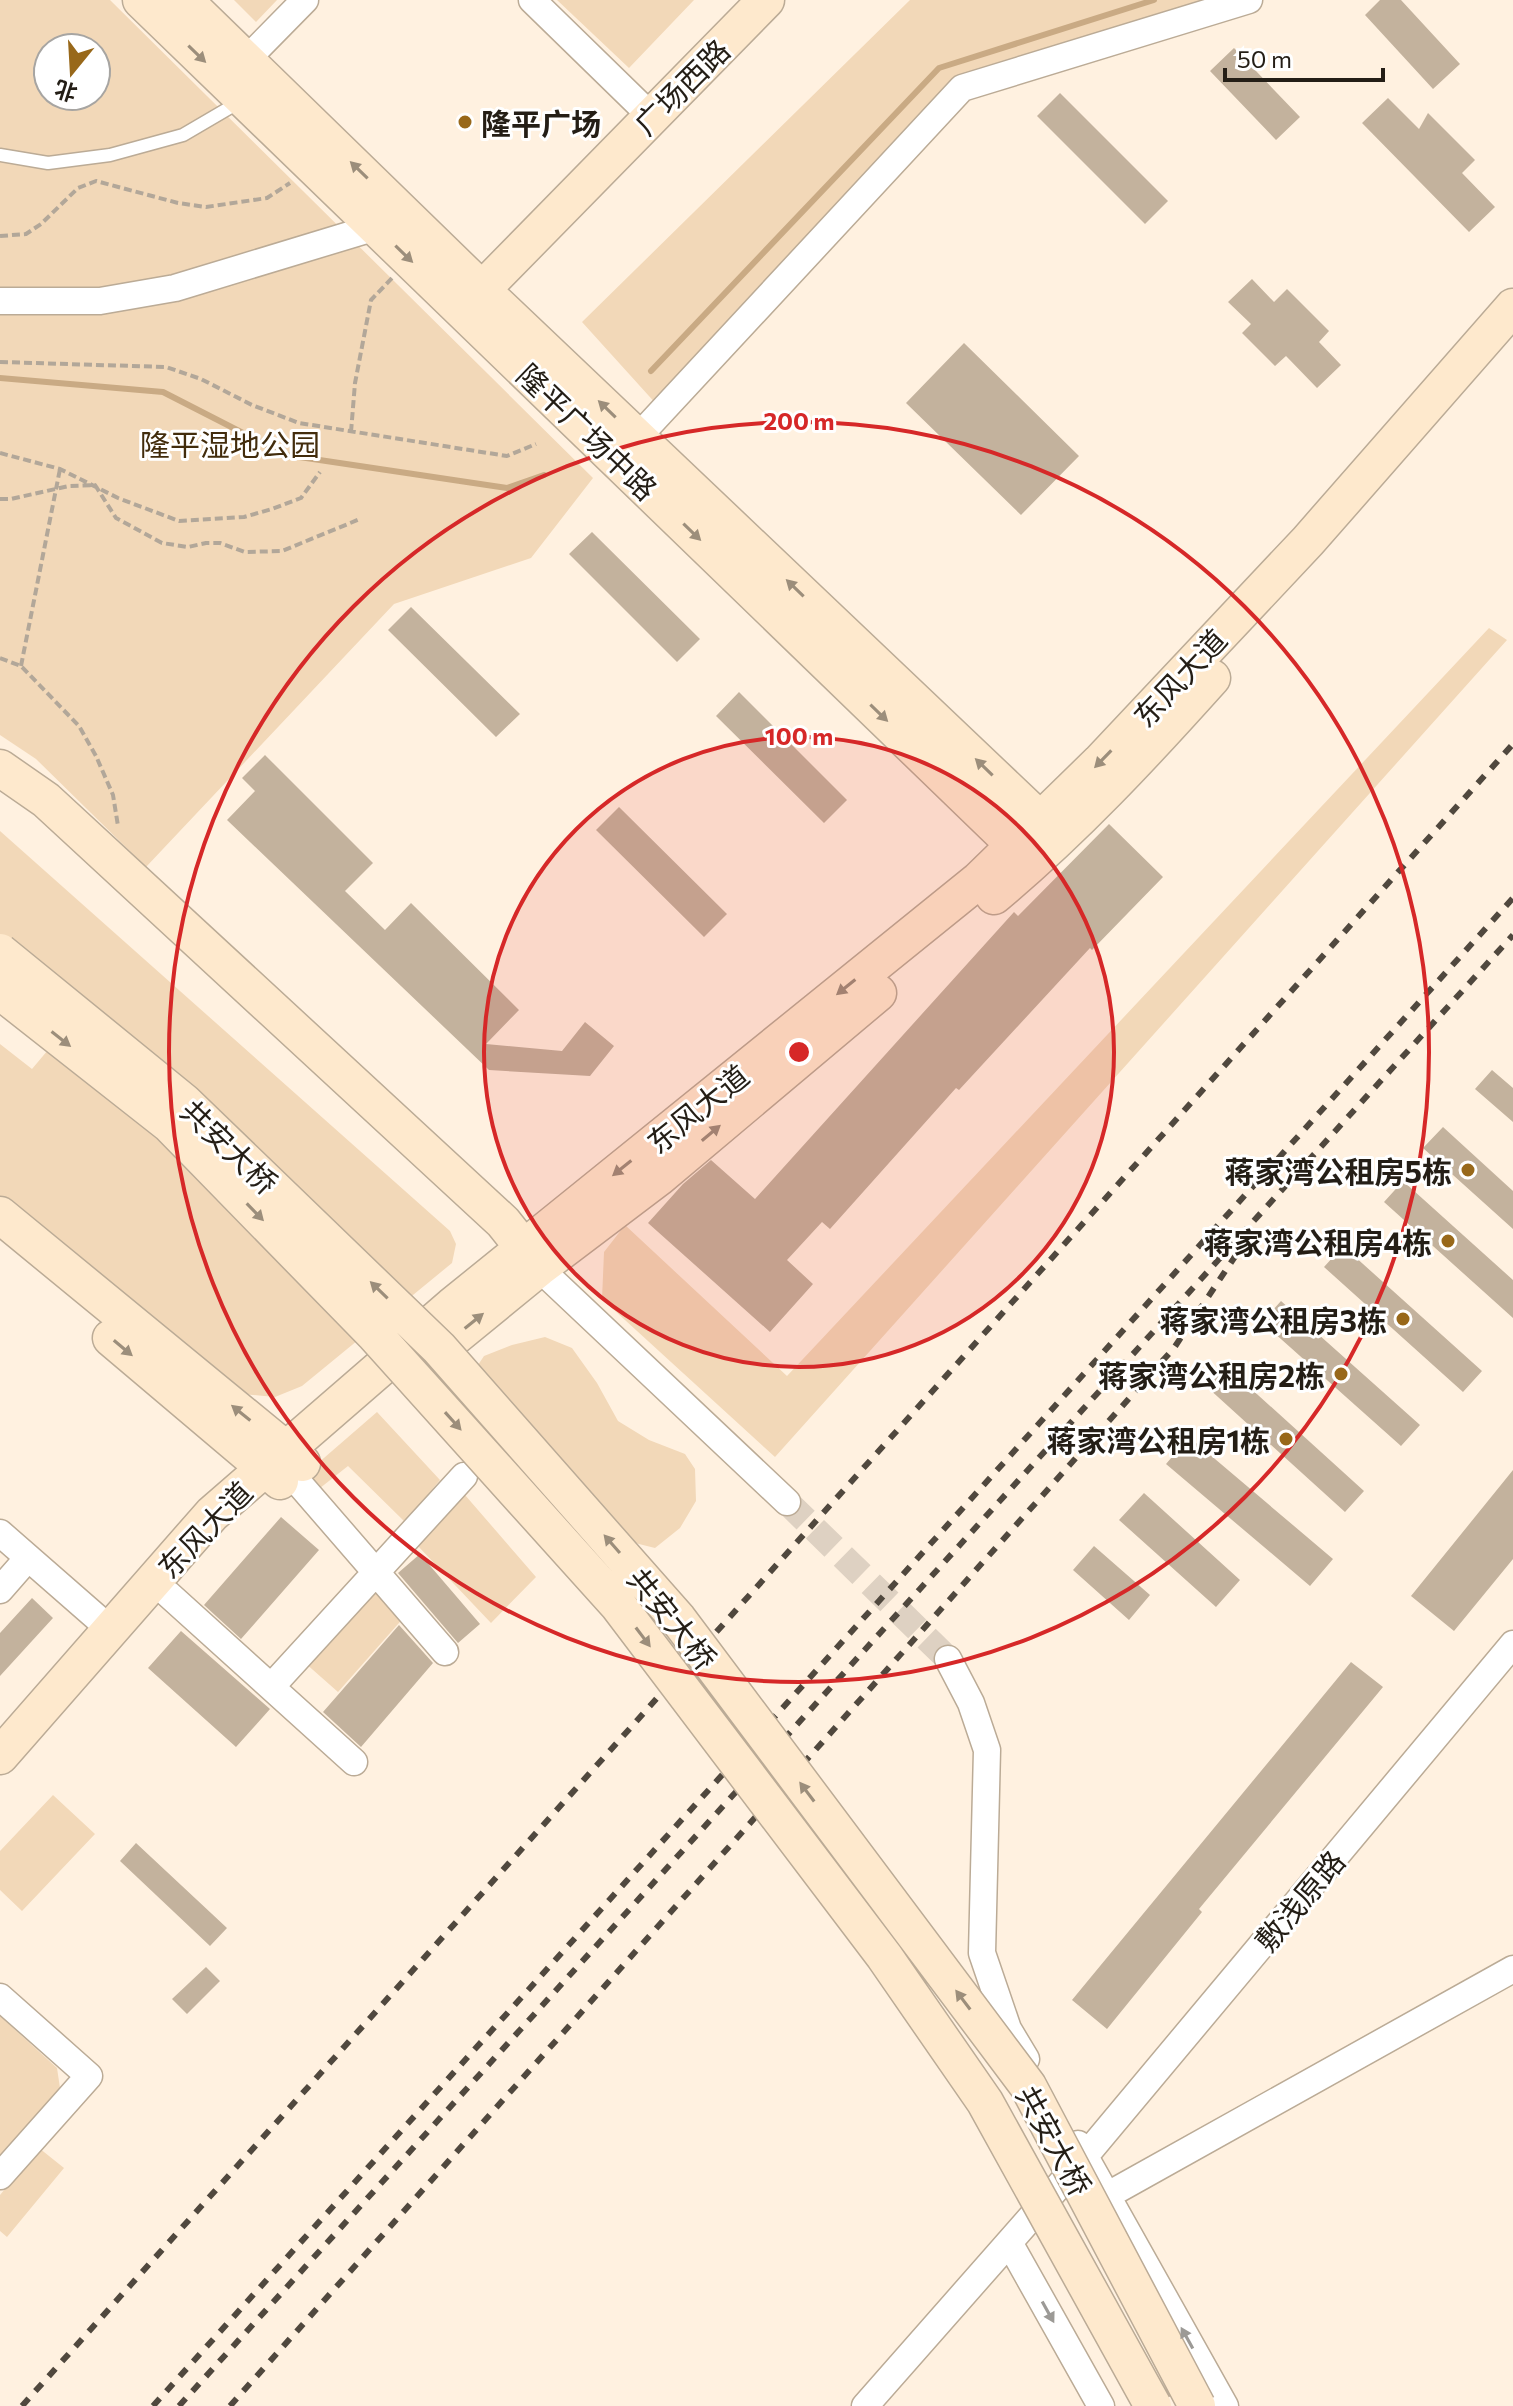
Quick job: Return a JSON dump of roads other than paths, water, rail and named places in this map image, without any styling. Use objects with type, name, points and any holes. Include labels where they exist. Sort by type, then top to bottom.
[{"type":"main road","name":"隆平广场中路","points":[[141,0],[410,260],[472,300],[637,438],[1037,842]]},
{"type":"main road","name":"隆平广场中路","points":[[184,0],[246,60],[472,300],[1037,842]]},
{"type":"main road","name":"广场西路","points":[[472,300],[766,0]]},
{"type":"main road","name":"东风大道","points":[[1037,842],[1100,762],[1308,541],[1513,307]]},
{"type":"main road","name":"东风大道","points":[[0,1756],[212,1514],[284,1467],[526,1257],[658,1178],[1037,842],[1124,775],[1513,343]]},
{"type":"main road","points":[[0,768],[46,800],[503,1222],[526,1257]]},
{"type":"main road","points":[[0,788],[33,812],[486,1235],[526,1257]]},
{"type":"main road","name":"共安大桥","points":[[0,952],[184,1102],[439,1348],[678,1619],[1028,2086],[1197,2406]]},
{"type":"main road","name":"共安大桥","points":[[0,991],[169,1124],[375,1335],[618,1605],[884,1956],[985,2102],[1153,2406]]},
{"type":"main road","points":[[0,1215],[284,1467]]},
{"type":"main road","points":[[0,1243],[284,1467]]},
{"type":"main road","points":[[0,1786],[230,1523],[284,1467]]},
{"type":"street","points":[[246,60],[305,0]]},
{"type":"street","points":[[532,0],[651,116]]},
{"type":"street","points":[[637,438],[962,88],[1249,0]]},
{"type":"street","points":[[0,301],[100,301],[175,288],[376,227]]},
{"type":"street","points":[[526,1257],[787,1502]]},
{"type":"street","points":[[284,1467],[445,1652]]},
{"type":"street","points":[[271,1687],[464,1476]]},
{"type":"street","points":[[0,1533],[111,1630]]},
{"type":"street","points":[[0,1590],[28,1558]]},
{"type":"street","points":[[168,1594],[354,1762]]},
{"type":"street","name":"敷浅原路","points":[[865,2406],[1086,2155],[1513,1644]]},
{"type":"street","points":[[948,1659],[971,1703],[987,1750],[982,1953],[1008,2029],[1086,2155],[1225,2406]]},
{"type":"street","points":[[1108,2195],[1513,1969]]},
{"type":"street","points":[[0,1997],[89,2076],[0,2176]]},
{"type":"street","points":[[1010,2244],[1101,2406]]},
{"type":"lane","points":[[0,155],[48,163],[110,155],[183,135],[244,100]]},
{"type":"waterway","points":[[651,371],[939,68],[1154,0]]},
{"type":"waterway","points":[[0,378],[163,392],[286,455],[507,488],[544,475]]},
{"type":"tunnel","points":[[787,1502],[948,1659]]},
{"type":"railway","points":[[22,2406],[1513,744]]},
{"type":"railway","points":[[153,2406],[1513,898]]},
{"type":"railway","points":[[179,2406],[1513,935]]},
{"type":"railway","points":[[230,2406],[1174,1348],[1240,1249]]},
{"type":"place","name":"隆平广场","points":[[465,122]]},
{"type":"place","name":"蒋家湾公租房5栋","points":[[1468,1170]]},
{"type":"place","name":"蒋家湾公租房4栋","points":[[1448,1241]]},
{"type":"place","name":"蒋家湾公租房3栋","points":[[1403,1319]]},
{"type":"place","name":"蒋家湾公租房2栋","points":[[1341,1374]]},
{"type":"place","name":"蒋家湾公租房1栋","points":[[1286,1439]]},
{"type":"park label","name":"隆平湿地公园","points":[[230,443]]}]
